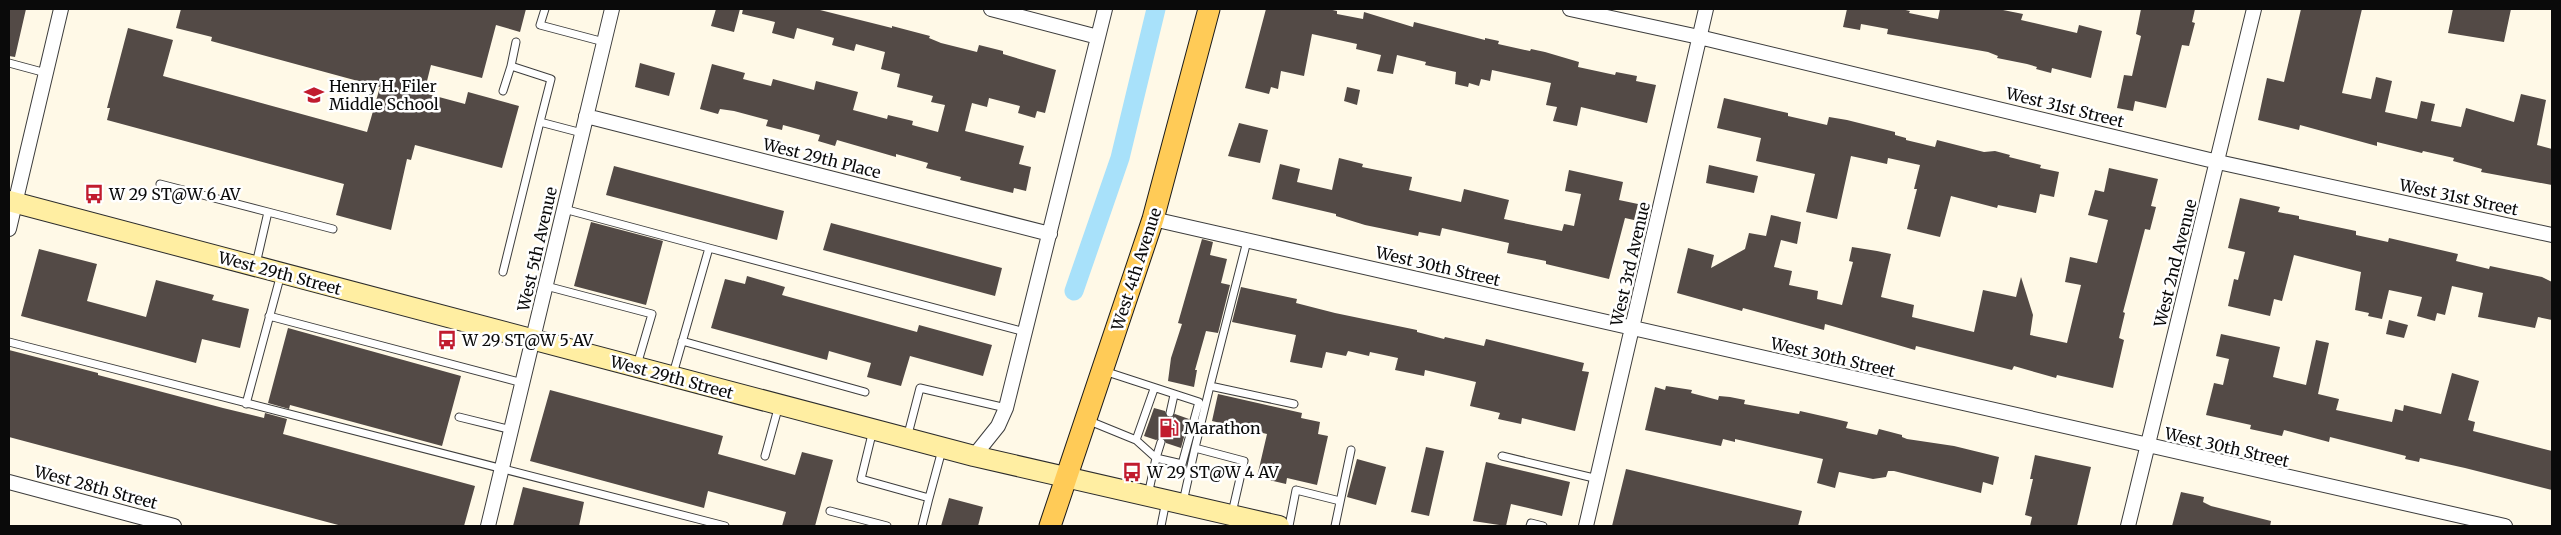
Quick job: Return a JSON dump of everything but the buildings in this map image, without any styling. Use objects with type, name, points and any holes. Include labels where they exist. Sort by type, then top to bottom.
[{"type":"main road","name":"West 4th Avenue","points":[[1050,526],[1084,419],[1103,371],[1153,219],[1210,9]]},
{"type":"street","points":[[9,230],[12,202],[61,9]]},
{"type":"street","name":"West 5th Avenue","points":[[488,526],[524,383],[612,9]]},
{"type":"street","points":[[992,9],[1098,37]]},
{"type":"street","points":[[974,456],[998,426],[1006,408],[1105,9]]},
{"type":"street","name":"West 31st Street","points":[[1570,9],[1699,37],[2218,162],[2552,235]]},
{"type":"street","name":"West 3rd Avenue","points":[[1586,526],[1634,329],[1706,9]]},
{"type":"street","name":"West 2nd Avenue","points":[[2128,526],[2254,9]]},
{"type":"street","name":"West 29th Place","points":[[586,116],[1050,234]]},
{"type":"street","name":"West 29th Street","points":[[12,202],[942,448],[1065,479],[1279,526]]},
{"type":"street","name":"West 30th Street","points":[[1153,219],[2147,447],[2505,526]]},
{"type":"street","name":"West 28th Street","points":[[9,482],[174,526]]},
{"type":"lane","points":[[544,9],[540,24],[604,42]]},
{"type":"lane","points":[[503,91],[516,42]]},
{"type":"lane","points":[[9,63],[46,73]]},
{"type":"lane","points":[[503,272],[551,78],[510,66]]},
{"type":"lane","points":[[540,122],[582,133]]},
{"type":"lane","points":[[160,184],[333,229]]},
{"type":"lane","points":[[564,209],[1026,333]]},
{"type":"lane","points":[[255,266],[268,212]]},
{"type":"lane","points":[[1161,526],[1166,501],[1195,448],[1247,241]]},
{"type":"lane","points":[[672,377],[709,248]]},
{"type":"lane","points":[[246,404],[281,273]]},
{"type":"lane","points":[[546,286],[652,314],[637,367]]},
{"type":"lane","points":[[269,316],[524,383]]},
{"type":"lane","points":[[682,341],[865,392]]},
{"type":"lane","points":[[9,342],[725,526]]},
{"type":"lane","points":[[1084,419],[1136,440],[1156,458],[1182,464],[1199,402],[1174,396],[1103,371]]},
{"type":"lane","points":[[1210,386],[1294,404]]},
{"type":"lane","points":[[907,439],[920,388],[1006,408]]},
{"type":"lane","points":[[1136,440],[1154,389]]},
{"type":"lane","points":[[1170,413],[1174,396]]},
{"type":"lane","points":[[765,456],[779,405]]},
{"type":"lane","points":[[460,417],[512,430]]},
{"type":"lane","points":[[874,430],[861,479],[928,498]]},
{"type":"lane","points":[[1161,442],[1156,458],[1166,501]]},
{"type":"lane","points":[[922,526],[942,448]]},
{"type":"lane","points":[[1195,448],[1244,461],[1232,515]]},
{"type":"lane","points":[[1335,526],[1351,450]]},
{"type":"lane","points":[[1502,456],[1598,479]]},
{"type":"lane","points":[[1289,526],[1296,490],[1340,501]]},
{"type":"lane","points":[[830,511],[887,526]]},
{"type":"lane","points":[[1530,526],[1531,523],[1543,526]]},
{"type":"waterway","points":[[1074,291],[1120,158],[1156,9]]},
{"type":"place","name":"Henry H. Filer Middle School","points":[[314,95]]},
{"type":"place","name":"W 29 ST@W 6 AV","points":[[94,194]]},
{"type":"place","name":"W 29 ST@W 5 AV","points":[[447,340]]},
{"type":"place","name":"Marathon","points":[[1169,428]]},
{"type":"place","name":"W 29 ST@W 4 AV","points":[[1132,472]]}]
